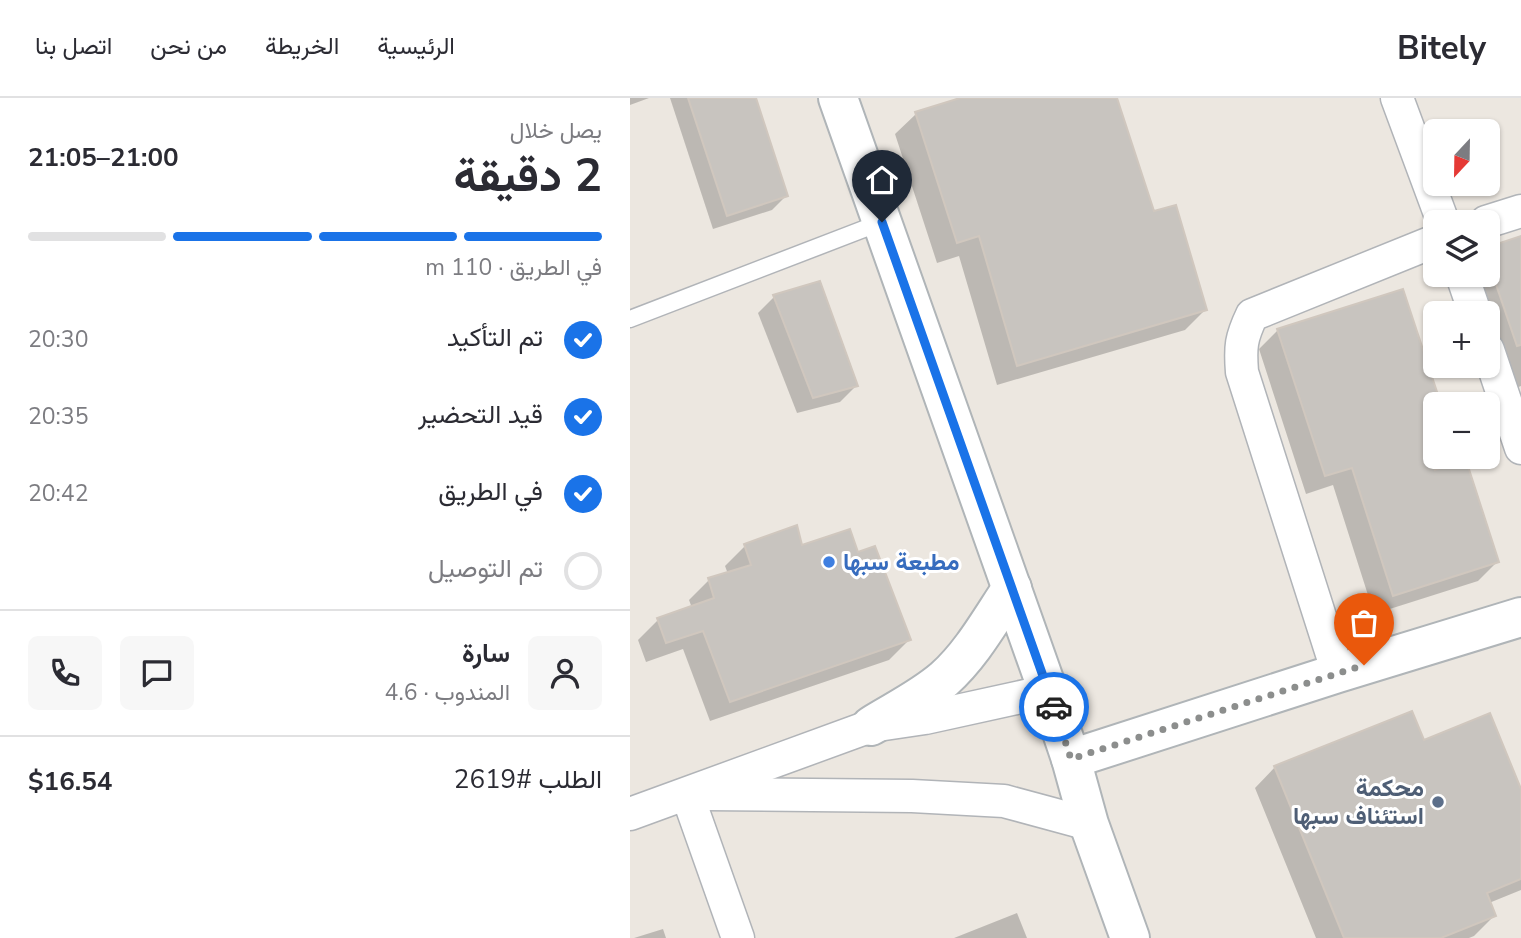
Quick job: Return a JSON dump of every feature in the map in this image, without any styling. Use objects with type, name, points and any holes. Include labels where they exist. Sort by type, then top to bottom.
[{"type":"street","points":[[838,98],[1048,691],[1089,824],[1130,938]]},
{"type":"street","points":[[1397,98],[1439,210]]},
{"type":"street","points":[[1500,218],[1521,211]]},
{"type":"street","points":[[1338,673],[1242,372],[1241,348],[1244,332],[1252,315],[1423,246]]},
{"type":"street","points":[[1497,378],[1521,448]]},
{"type":"street","points":[[630,814],[871,726],[943,679],[973,646],[1012,588]]},
{"type":"street","points":[[1071,759],[1521,617]]},
{"type":"street","points":[[871,726],[925,718],[1048,691]]},
{"type":"street","points":[[687,794],[912,796],[1004,801],[1089,824]]},
{"type":"street","points":[[687,794],[738,938]]},
{"type":"lane","points":[[630,318],[882,222]]},
{"type":"building","points":[[688,98],[756,98],[788,196],[727,216]]},
{"type":"building","points":[[960,98],[1117,98],[1154,211],[1176,205],[1207,310],[1017,366],[979,236],[957,243],[915,112]]},
{"type":"building","points":[[1521,236],[1521,345],[1517,346],[1497,287],[1500,287],[1500,243]]},
{"type":"building","points":[[820,281],[858,386],[813,398],[773,295]]},
{"type":"building","points":[[1403,289],[1423,350],[1423,378],[1432,378],[1437,392],[1423,392],[1423,469],[1469,469],[1499,562],[1393,596],[1352,468],[1325,476],[1277,329]]},
{"type":"building","points":[[797,525],[802,545],[850,529],[858,552],[875,546],[911,640],[730,702],[703,631],[666,643],[657,618],[714,598],[708,578],[751,565],[744,544]]},
{"type":"building","points":[[1412,711],[1424,740],[1490,713],[1521,789],[1521,879],[1487,893],[1496,916],[1441,938],[1344,938],[1274,766]]},
{"type":"way so far","points":[[1054,707],[1071,759],[1364,665]]},
{"type":"place","name":"مطبعة سبها","points":[[829,562]]},
{"type":"place","name":"محكمة استئناف سبها","points":[[1438,802]]},
{"type":"route","points":[[882,222],[1054,707]]}]
